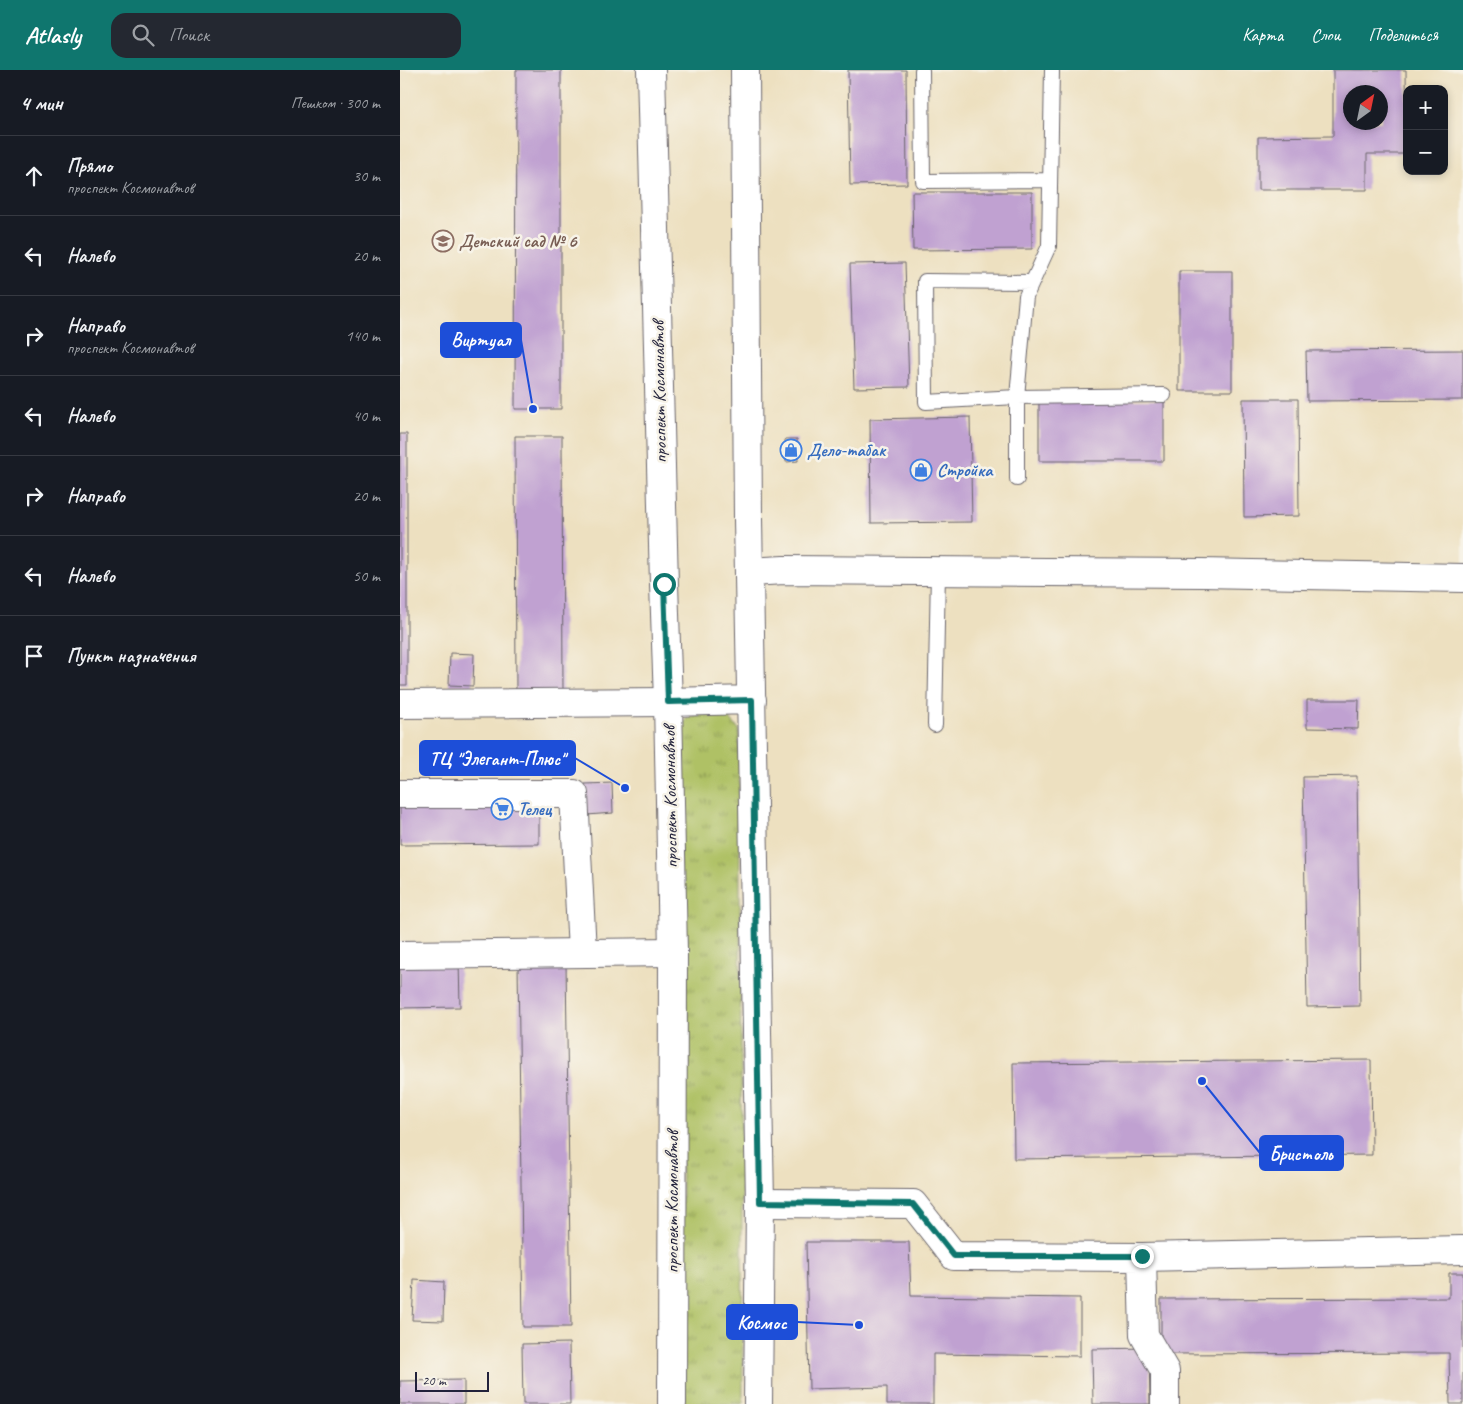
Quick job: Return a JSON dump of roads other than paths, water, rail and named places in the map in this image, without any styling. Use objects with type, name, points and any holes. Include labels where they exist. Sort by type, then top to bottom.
[{"type":"main road","name":"проспект Космонавтов","points":[[651,70],[673,952],[672,1404]]},
{"type":"main road","points":[[745,70],[748,499],[760,1202],[758,1404]]},
{"type":"main road","points":[[750,572],[784,570],[1201,573],[1463,578]]},
{"type":"main road","points":[[400,704],[752,700]]},
{"type":"main road","points":[[400,794],[574,794],[582,952]]},
{"type":"main road","points":[[400,955],[673,952]]},
{"type":"main road","points":[[760,1202],[913,1204],[954,1256],[1142,1256],[1463,1250]]},
{"type":"main road","points":[[1142,1256],[1144,1335],[1165,1371],[1165,1404]]},
{"type":"lane","points":[[922,70],[923,181],[1050,180]]},
{"type":"lane","points":[[1017,479],[1017,397],[1026,296],[1049,246],[1052,70]]},
{"type":"lane","points":[[1032,282],[926,281],[926,402],[1017,397],[1164,395]]},
{"type":"lane","points":[[934,725],[938,572]]},
{"type":"place","name":"Детский сад № 6","points":[[443,241]]},
{"type":"place","name":"Виртуал","points":[[533,409]]},
{"type":"place","name":"Дело-табак","points":[[791,450]]},
{"type":"place","name":"Стройка","points":[[921,470]]},
{"type":"place","name":"ТЦ \"Элегант-Плюс\"","points":[[625,788]]},
{"type":"place","name":"Телец","points":[[502,809]]},
{"type":"place","name":"Бристоль","points":[[1202,1081]]},
{"type":"place","name":"Космос","points":[[859,1325]]}]
